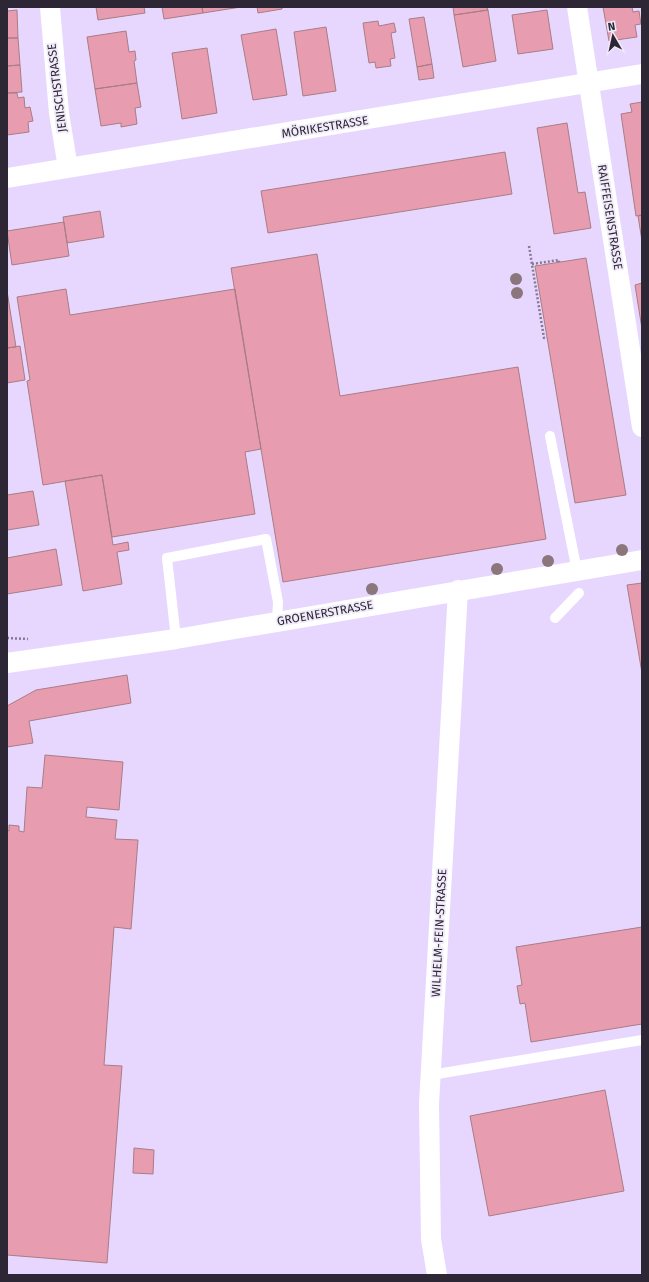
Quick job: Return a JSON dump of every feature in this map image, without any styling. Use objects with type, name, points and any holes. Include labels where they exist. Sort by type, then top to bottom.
[{"type":"street","name":"JENISCHSTRASSE","points":[[50,7],[59,113],[68,168]]},
{"type":"street","name":"RAIFFEISENSTRASSE","points":[[577,7],[642,427]]},
{"type":"street","name":"MÖRIKESTRASSE","points":[[7,178],[642,74]]},
{"type":"street","name":"GROENERSTRASSE","points":[[7,663],[176,638],[642,560]]},
{"type":"street","name":"WILHELM-FEIN-STRASSE","points":[[437,1275],[431,1239],[429,1104],[458,590]]},
{"type":"lane","points":[[550,436],[577,571]]},
{"type":"lane","points":[[176,638],[167,558],[266,539],[278,602],[277,621]]},
{"type":"lane","points":[[555,618],[579,593]]},
{"type":"lane","points":[[431,1075],[642,1040]]},
{"type":"path","points":[[529,246],[544,338],[547,338]]},
{"type":"path","points":[[532,264],[559,260],[560,262]]},
{"type":"building","points":[[96,7],[144,7],[145,13],[98,20]]},
{"type":"building","points":[[162,7],[202,7],[203,13],[164,19]]},
{"type":"building","points":[[202,7],[241,7],[203,13]]},
{"type":"building","points":[[257,7],[282,7],[282,9],[258,13]]},
{"type":"building","points":[[453,7],[487,7],[488,10],[454,15]]},
{"type":"building","points":[[603,7],[632,7],[633,12],[639,11],[641,24],[635,25],[637,37],[609,41]]},
{"type":"building","points":[[17,10],[18,38],[7,38],[7,11]]},
{"type":"building","points":[[488,10],[496,61],[463,67],[454,15]]},
{"type":"building","points":[[547,10],[553,49],[518,54],[512,15]]},
{"type":"building","points":[[424,17],[432,64],[417,67],[409,19]]},
{"type":"building","points":[[378,21],[379,26],[394,23],[396,32],[391,33],[395,58],[390,59],[391,66],[376,68],[375,62],[369,63],[363,23]]},
{"type":"building","points":[[326,27],[336,91],[303,96],[294,32]]},
{"type":"building","points":[[276,29],[287,95],[253,100],[241,35]]},
{"type":"building","points":[[126,31],[129,52],[135,51],[136,60],[134,61],[137,83],[95,89],[87,37]]},
{"type":"building","points":[[7,38],[18,38],[20,65],[7,66]]},
{"type":"building","points":[[207,48],[217,113],[182,119],[172,53]]},
{"type":"building","points":[[432,64],[434,78],[419,80],[417,67]]},
{"type":"building","points":[[20,65],[22,92],[7,93],[7,66]]},
{"type":"building","points":[[137,83],[141,107],[135,108],[137,124],[121,127],[121,123],[101,126],[95,89]]},
{"type":"building","points":[[7,93],[17,93],[18,98],[24,97],[25,108],[30,107],[33,121],[28,122],[29,132],[7,135]]},
{"type":"building","points":[[642,102],[642,215],[636,216],[621,114],[632,112],[630,104]]},
{"type":"building","points":[[567,123],[578,193],[585,192],[591,228],[554,234],[537,128]]},
{"type":"building","points":[[505,152],[512,194],[268,233],[261,191]]},
{"type":"building","points":[[100,211],[104,237],[67,243],[63,217]]},
{"type":"building","points":[[642,215],[642,241],[638,216]]},
{"type":"building","points":[[64,222],[69,256],[12,265],[7,231]]},
{"type":"building","points":[[317,254],[340,396],[518,367],[546,539],[283,582],[231,268]]},
{"type":"building","points":[[586,258],[626,495],[575,503],[535,266]]},
{"type":"building","points":[[642,283],[642,329],[635,285]]},
{"type":"building","points":[[66,289],[70,315],[235,289],[261,449],[245,452],[255,514],[112,537],[102,475],[43,485],[27,381],[30,380],[17,297]]},
{"type":"building","points":[[7,291],[16,347],[7,348]]},
{"type":"building","points":[[20,346],[25,380],[7,383],[7,348]]},
{"type":"building","points":[[102,475],[113,545],[128,542],[129,550],[117,552],[122,584],[83,591],[65,481]]},
{"type":"building","points":[[33,491],[39,525],[7,530],[7,495]]},
{"type":"building","points":[[56,549],[62,585],[7,594],[7,558]]},
{"type":"building","points":[[642,583],[642,673],[627,585]]},
{"type":"building","points":[[127,675],[131,703],[29,721],[33,743],[7,747],[7,706],[36,690]]},
{"type":"building","points":[[45,755],[123,762],[119,810],[87,807],[86,817],[117,820],[115,839],[138,840],[131,929],[114,927],[104,1065],[122,1066],[107,1263],[7,1255],[7,830],[9,831],[9,825],[19,826],[19,831],[24,832],[27,787],[42,788]]},
{"type":"building","points":[[642,927],[642,1024],[531,1042],[525,1003],[520,1004],[517,986],[522,985],[516,947]]},
{"type":"building","points":[[605,1090],[624,1191],[489,1216],[470,1116]]},
{"type":"building","points":[[134,1148],[154,1150],[153,1174],[133,1173]]}]
